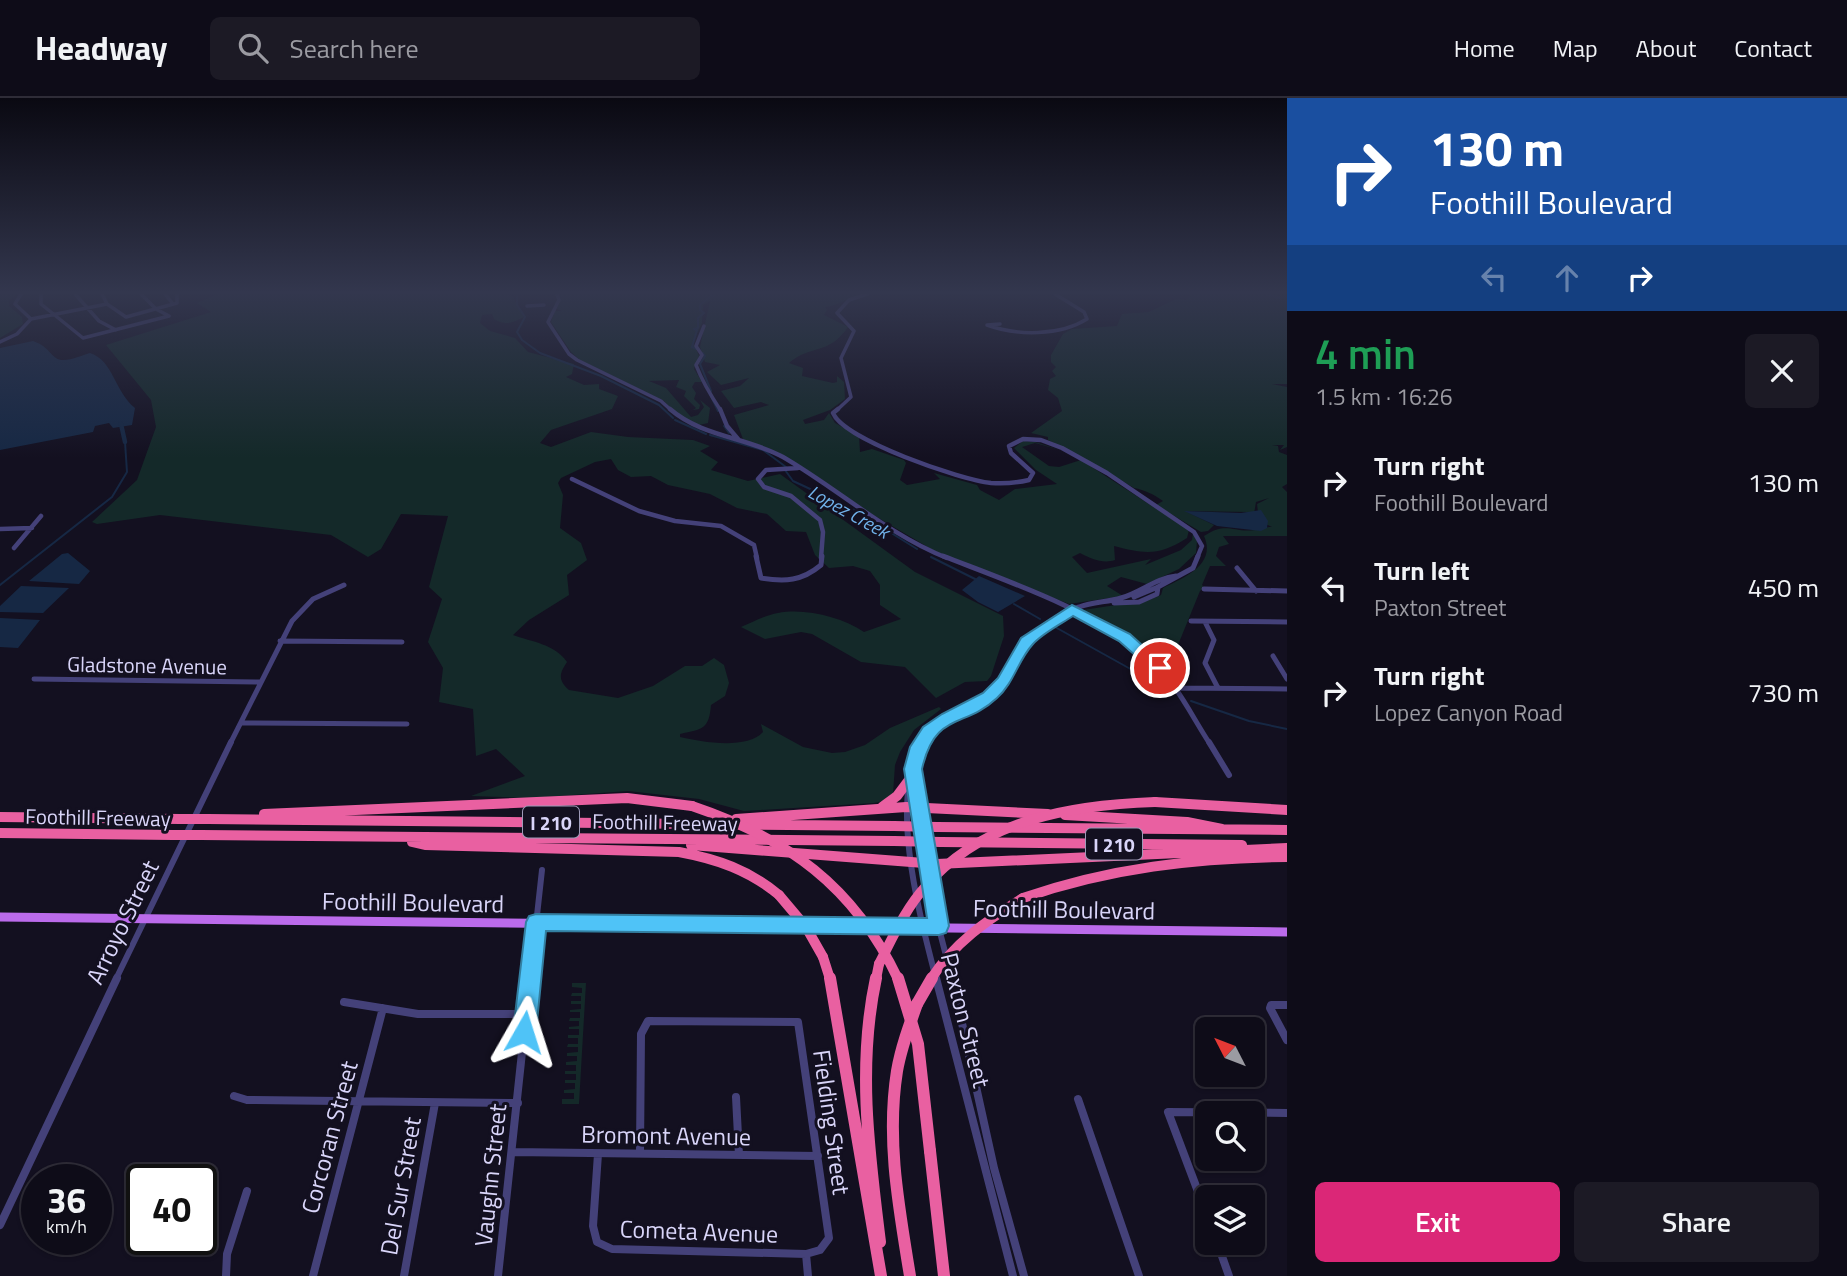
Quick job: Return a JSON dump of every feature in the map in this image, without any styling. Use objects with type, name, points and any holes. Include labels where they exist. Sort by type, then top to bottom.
[{"type":"highway","points":[[880,808],[897,796],[909,780]]},
{"type":"highway","points":[[208,819],[627,798],[692,806],[724,815],[786,845],[836,885],[876,936],[899,977],[915,1028],[944,1276]]},
{"type":"highway","points":[[883,1276],[863,1088],[864,1043],[870,999],[879,964],[915,897],[937,872],[972,845],[1018,823],[1056,812],[1104,804],[1155,802],[1287,810]]},
{"type":"highway","points":[[641,823],[668,819],[787,817],[906,807],[1103,816],[1187,822],[1222,829]]},
{"type":"highway","name":"Foothill Freeway","points":[[0,817],[1287,830]]},
{"type":"highway","name":"Foothill Freeway","points":[[0,833],[1287,847]]},
{"type":"highway","points":[[399,838],[425,845],[663,850],[698,854],[735,867],[779,895],[806,927],[823,957],[831,982],[883,1276]]},
{"type":"highway","points":[[639,839],[928,864],[1287,847]]},
{"type":"highway","points":[[910,1276],[897,1189],[892,1117],[902,1047],[927,984],[951,950],[979,924],[1023,898],[1082,878],[1175,862],[1287,856]]},
{"type":"main road","name":"Foothill Boulevard","points":[[0,917],[1287,932]]},
{"type":"street","points":[[566,349],[577,360],[662,401],[685,422],[781,456],[843,499],[935,553],[1072,610],[1135,645],[1176,688],[1229,775]]},
{"type":"street","points":[[698,349],[702,355],[696,365],[698,371],[725,416],[727,426],[737,439]]},
{"type":"street","points":[[846,349],[841,361],[850,397],[833,413],[835,421],[878,446],[925,466],[1010,484],[1029,480],[1033,473],[1011,453],[1009,446],[1011,443],[1034,439],[1058,446],[1118,480],[1198,534],[1202,546],[1196,563],[1189,570],[1158,587],[1154,596],[1139,602],[1108,602]]},
{"type":"street","points":[[572,479],[639,511],[674,521],[721,526],[743,537],[755,547],[761,578],[791,582],[815,571],[821,565],[823,532],[820,520],[791,496],[764,487],[758,479],[763,472],[770,469],[801,468]]},
{"type":"street","points":[[14,548],[41,516]]},
{"type":"street","points":[[0,529],[32,528]]},
{"type":"street","points":[[1237,568],[1256,591]]},
{"type":"street","points":[[1108,602],[1126,597],[1167,577],[1176,576]]},
{"type":"street","name":"Arroyo Street","points":[[0,1225],[280,641],[295,614],[312,598],[344,585]]},
{"type":"street","points":[[1204,589],[1287,591]]},
{"type":"street","name":"Paxton Street","points":[[1013,1276],[923,926],[906,807],[909,780],[918,747],[929,731],[989,697],[1004,682],[1026,641],[1072,610],[1108,602]]},
{"type":"street","points":[[1191,621],[1287,622]]},
{"type":"street","points":[[1205,622],[1214,640],[1205,663],[1218,688]]},
{"type":"street","points":[[280,641],[402,642]]},
{"type":"street","points":[[1273,656],[1287,679]]},
{"type":"street","name":"Gladstone Avenue","points":[[34,679],[260,682]]},
{"type":"street","points":[[1176,688],[1287,689]]},
{"type":"street","points":[[241,723],[407,724]]},
{"type":"street","name":"Paxton Street","points":[[913,769],[939,926],[994,1168],[1024,1276]]},
{"type":"street","name":"Vaughn Street","points":[[498,1276],[542,870]]},
{"type":"street","points":[[344,1002],[418,1014],[526,1014]]},
{"type":"street","points":[[1287,1005],[1272,1005],[1270,1008],[1287,1040]]},
{"type":"street","name":"Corcoran Street","points":[[313,1276],[383,1008]]},
{"type":"street","name":"Fielding Street","points":[[640,1152],[641,1034],[645,1025],[653,1020],[798,1023],[828,1227]]},
{"type":"street","points":[[234,1096],[247,1100],[358,1103],[518,1103]]},
{"type":"street","points":[[736,1097],[739,1155]]},
{"type":"street","points":[[1078,1099],[1139,1276]]},
{"type":"street","name":"Del Sur Street","points":[[404,1276],[435,1103]]},
{"type":"street","points":[[1196,1185],[1168,1112],[1287,1113]]},
{"type":"street","name":"Bromont Avenue","points":[[513,1152],[818,1156]]},
{"type":"street","name":"Cometa Avenue","points":[[598,1154],[593,1226],[597,1242],[612,1250],[806,1254],[820,1251],[826,1245],[829,1238],[828,1227]]},
{"type":"street","points":[[226,1276],[227,1254],[247,1191]]},
{"type":"street","points":[[806,1254],[808,1276]]},
{"type":"street","points":[[1222,1255],[1229,1276]]},
{"type":"green space","points":[[109,349],[525,349],[574,364],[572,374],[566,377],[584,385],[599,384],[599,389],[618,396],[612,409],[551,430],[540,443],[551,447],[591,432],[693,440],[710,446],[700,451],[718,462],[711,470],[748,481],[780,474],[915,572],[1003,616],[1004,636],[987,681],[965,682],[936,698],[905,667],[861,662],[812,634],[801,632],[765,639],[741,627],[769,615],[789,612],[823,615],[864,632],[901,619],[880,605],[880,585],[870,571],[853,566],[829,568],[815,555],[806,532],[786,531],[767,514],[737,508],[710,494],[668,485],[651,476],[631,477],[618,470],[611,459],[595,462],[561,478],[558,483],[563,495],[560,528],[581,543],[587,560],[567,575],[569,595],[529,620],[513,635],[543,644],[562,656],[567,662],[561,673],[561,680],[569,690],[618,698],[653,686],[685,666],[702,666],[714,658],[724,665],[729,683],[725,696],[711,705],[709,719],[703,727],[680,734],[680,737],[735,743],[756,738],[763,732],[761,724],[803,747],[832,753],[865,745],[890,728],[939,707],[941,709],[914,730],[900,752],[895,765],[893,794],[884,801],[874,803],[744,811],[699,799],[628,791],[531,798],[471,796],[525,776],[496,749],[476,756],[473,709],[439,702],[443,668],[428,642],[442,599],[429,587],[448,516],[401,514],[381,549],[368,557],[331,535],[160,515],[97,524],[92,522],[137,480],[156,427],[151,400]]},
{"type":"green space","points":[[569,349],[696,349],[699,356],[694,369],[702,382],[695,382],[692,387],[696,393],[694,399],[700,405],[699,409],[693,410],[696,408],[684,396],[686,391],[676,387],[679,380],[649,381],[666,388],[691,417],[698,415],[704,407],[700,400],[710,408],[708,423],[699,425],[677,415],[664,401],[580,360]]},
{"type":"green space","points":[[701,349],[817,349],[789,363],[803,368],[802,376],[833,383],[837,382],[837,376],[844,382],[845,399],[830,410],[803,420],[805,424],[824,420],[829,413],[835,423],[859,436],[860,452],[872,449],[904,460],[906,463],[900,480],[907,485],[940,479],[934,473],[977,485],[980,490],[999,500],[1015,489],[1057,484],[1036,470],[1014,448],[1023,441],[1035,442],[1060,450],[1035,443],[1022,447],[1049,466],[1059,467],[1081,460],[1189,530],[1187,538],[1160,551],[1143,552],[1114,546],[1115,560],[1102,561],[1080,553],[1072,557],[1087,573],[1151,559],[1145,565],[1181,550],[1192,540],[1193,533],[1197,541],[1196,553],[1179,569],[1147,584],[1121,577],[1107,586],[1123,596],[1069,604],[938,553],[841,496],[790,459],[743,439],[734,415],[769,405],[761,402],[734,408],[721,391],[740,386],[749,378],[721,385],[707,372],[720,365],[705,362]]},
{"type":"green space","points":[[1054,349],[1287,349],[1287,384],[1272,384],[1287,387],[1287,447],[1280,450],[1284,445],[1272,445],[1278,446],[1279,452],[1287,455],[1287,484],[1282,487],[1287,492],[1287,536],[1223,536],[1229,544],[1219,547],[1216,556],[1226,566],[1210,566],[1202,585],[1204,587],[1169,667],[1177,682],[1161,660],[1127,635],[1083,610],[1149,600],[1161,595],[1163,588],[1188,575],[1202,563],[1207,546],[1204,536],[1224,528],[1247,531],[1272,527],[1259,521],[1257,504],[1269,498],[1256,502],[1254,514],[1185,511],[1214,525],[1208,531],[1201,532],[1156,505],[1163,501],[1156,496],[1134,488],[1048,440],[1048,437],[1031,433],[1062,411],[1058,398],[1048,390],[1050,379],[1056,376],[1052,371],[1056,367],[1051,362]]},
{"type":"green space","points":[[572,983],[586,983],[579,1104],[562,1104],[562,1099],[574,1099],[574,1093],[564,1093],[564,1090],[575,1089],[575,1083],[565,1083],[565,1080],[576,1080],[576,1074],[565,1074],[565,1071],[576,1071],[576,1065],[566,1065],[566,1062],[577,1061],[577,1056],[567,1056],[567,1053],[578,1052],[578,1047],[567,1047],[568,1044],[578,1044],[578,1038],[568,1038],[568,1035],[579,1035],[579,1029],[569,1027],[579,1026],[579,1021],[569,1021],[570,1018],[580,1018],[580,1012],[570,1010],[581,1009],[581,1004],[571,1004],[571,1001],[581,1001],[581,996],[571,996],[572,993],[582,993],[582,988],[572,987]]},
{"type":"water","points":[[0,349],[46,349],[59,360],[90,353],[109,369],[122,393],[135,408],[132,425],[113,428],[109,423],[95,426],[93,432],[0,450]]},
{"type":"water","points":[[1261,510],[1268,521],[1267,528],[1261,531],[1217,526],[1184,511],[1241,513]]},
{"type":"water","points":[[68,553],[90,571],[79,584],[29,581],[62,554]]},
{"type":"water","points":[[979,576],[1025,596],[998,612],[962,590]]},
{"type":"water","points":[[21,586],[69,588],[43,613],[0,612],[0,606]]},
{"type":"water","points":[[0,618],[40,620],[18,648],[0,647]]},
{"type":"waterway","name":"Lopez Creek","points":[[534,349],[601,376],[659,405],[673,418]]},
{"type":"waterway","points":[[703,353],[705,356],[700,364],[711,391]]},
{"type":"waterway","points":[[710,394],[718,411]]},
{"type":"waterway","name":"Lopez Creek","points":[[675,420],[706,434]]},
{"type":"waterway","points":[[121,424],[125,442]]},
{"type":"waterway","points":[[724,426],[729,433]]},
{"type":"waterway","name":"Lopez Creek","points":[[710,435],[763,450],[786,467]]},
{"type":"waterway","points":[[0,585],[112,497],[127,472],[125,442]]},
{"type":"waterway","name":"Lopez Creek","points":[[785,470],[793,481],[851,508],[917,549]]},
{"type":"waterway","name":"Lopez Creek","points":[[931,557],[975,579]]},
{"type":"waterway","name":"Lopez Creek","points":[[1014,604],[1040,619]]},
{"type":"waterway","name":"Lopez Creek","points":[[1055,627],[1170,691]]},
{"type":"waterway","name":"Lopez Creek","points":[[1191,701],[1249,721],[1287,729]]},
{"type":"route","points":[[524,1032],[536,922],[939,926],[913,769],[918,747],[929,731],[940,722],[989,697],[1004,682],[1026,641],[1072,610],[1135,645],[1160,668]]}]
